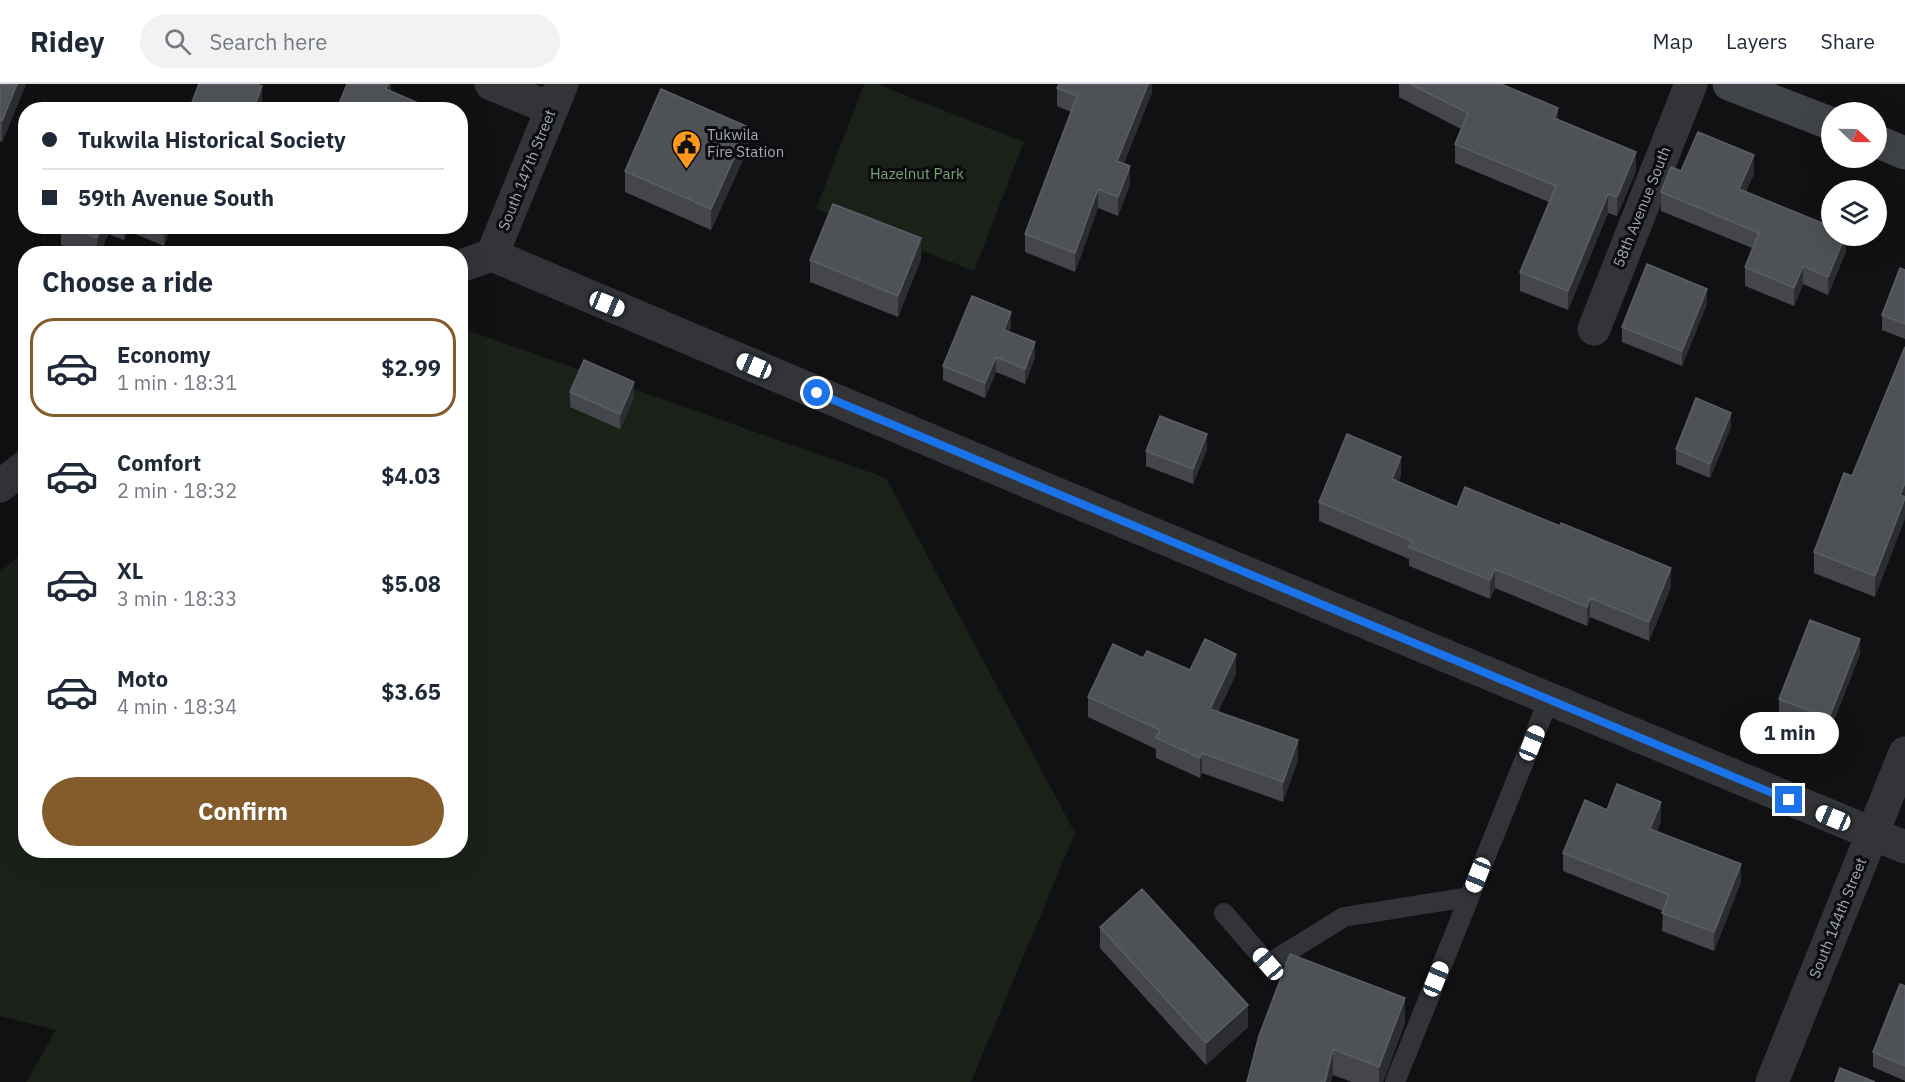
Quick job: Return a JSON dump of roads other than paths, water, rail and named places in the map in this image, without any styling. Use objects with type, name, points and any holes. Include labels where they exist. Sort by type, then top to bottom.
[{"type":"street","points":[[491,84],[557,97]]},
{"type":"street","name":"58th Avenue South","points":[[1594,329],[1691,84]]},
{"type":"street","points":[[1729,84],[1821,120]]},
{"type":"street","name":"South 147th Street","points":[[492,255],[557,97]]},
{"type":"street","points":[[1887,146],[1905,153]]},
{"type":"street","points":[[468,263],[492,255],[1042,488],[1905,847]]},
{"type":"street","points":[[0,486],[18,472]]},
{"type":"street","name":"South 144th Street","points":[[1772,1082],[1905,753]]},
{"type":"lane","points":[[1395,1082],[1549,699]]},
{"type":"lane","points":[[1224,913],[1268,964],[1344,917],[1470,897]]},
{"type":"place","name":"Tukwila Fire Station","points":[[686,170]]},
{"type":"park label","name":"Hazelnut Park","points":[[917,174]]}]
